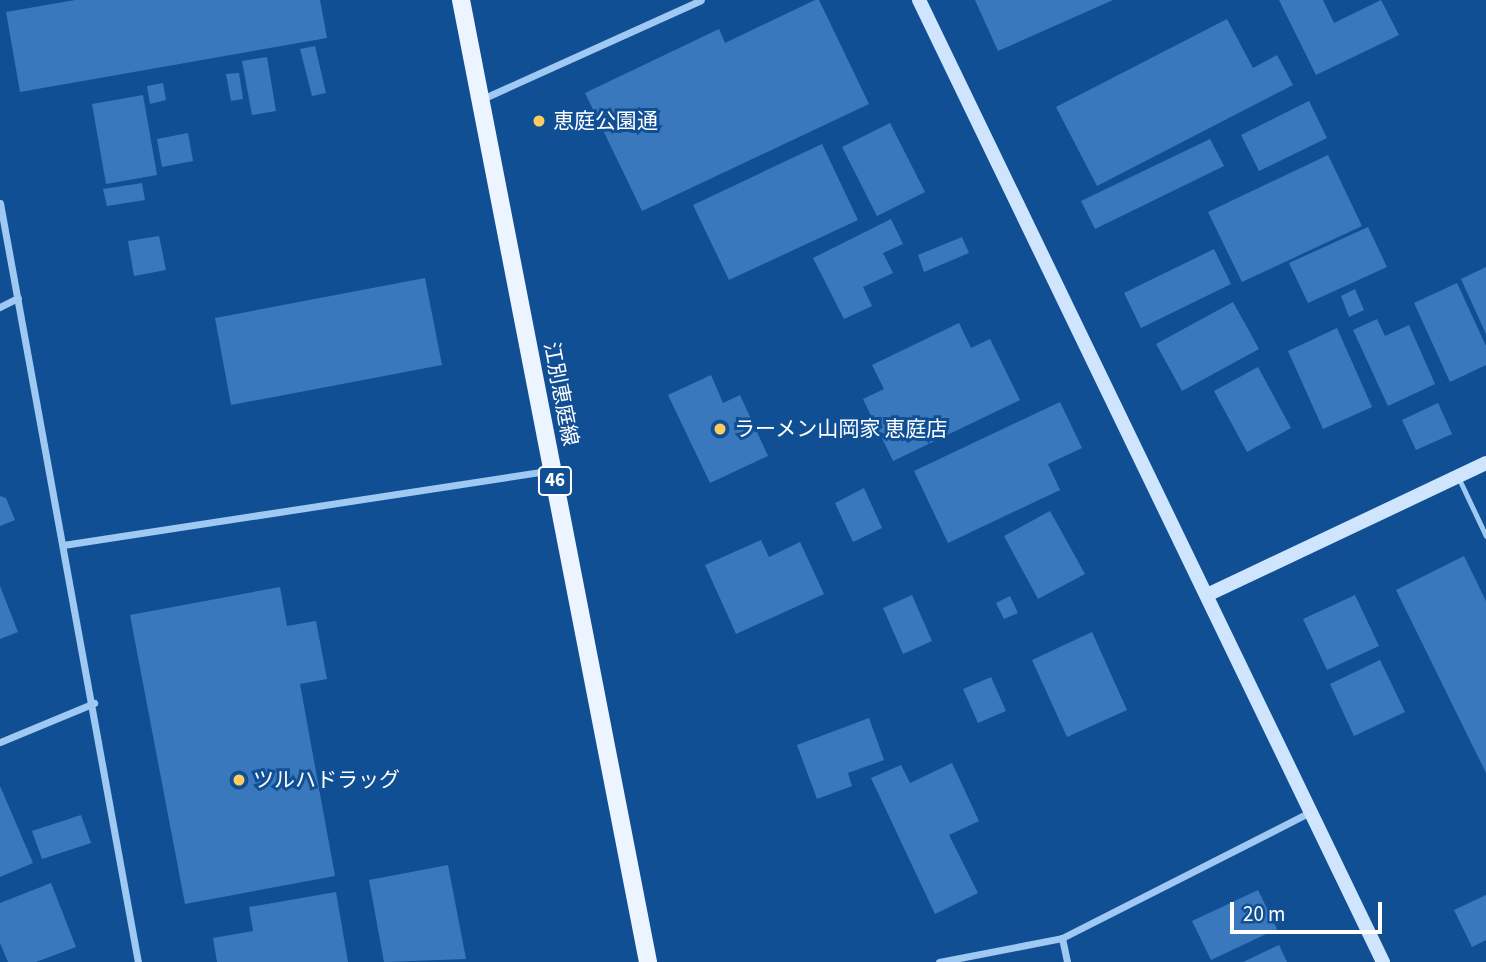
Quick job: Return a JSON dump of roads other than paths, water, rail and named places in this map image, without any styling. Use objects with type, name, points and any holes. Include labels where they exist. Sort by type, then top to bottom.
[{"type":"main road","name":"江別恵庭線","points":[[461,0],[648,962]]},
{"type":"street","points":[[481,100],[701,0]]},
{"type":"street","points":[[919,0],[1383,962]]},
{"type":"street","points":[[0,203],[94,703],[138,962]]},
{"type":"street","points":[[0,307],[19,298]]},
{"type":"street","points":[[1208,595],[1486,463]]},
{"type":"street","points":[[63,545],[553,470]]},
{"type":"street","points":[[0,742],[94,703]]},
{"type":"street","points":[[939,962],[1062,938],[1311,812]]},
{"type":"street","points":[[1062,938],[1067,962]]},
{"type":"lane","points":[[1458,476],[1486,536]]},
{"type":"place","name":"恵庭公園通","points":[[539,121]]},
{"type":"place","name":"ラーメン山岡家 恵庭店","points":[[720,429]]},
{"type":"place","name":"ツルハドラッグ","points":[[239,780]]}]
